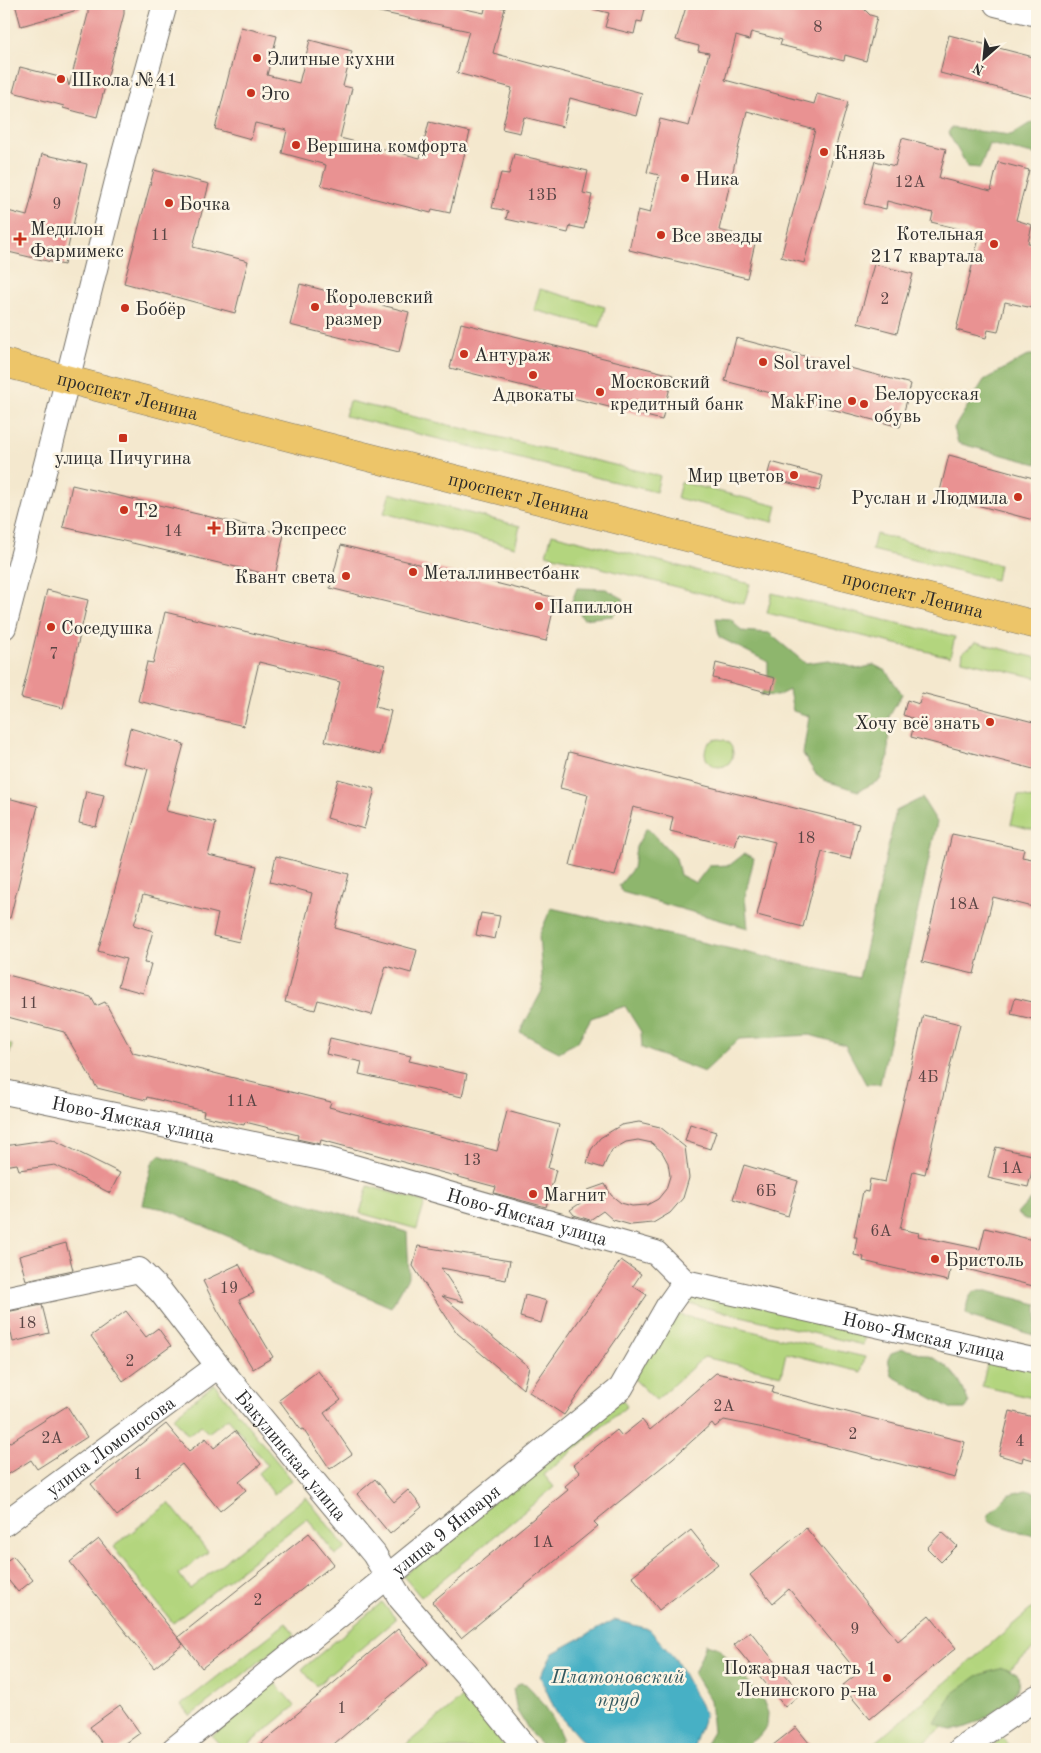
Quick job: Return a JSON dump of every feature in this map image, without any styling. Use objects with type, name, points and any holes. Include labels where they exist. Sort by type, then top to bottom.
[{"type":"main road","name":"проспект Ленина","points":[[4,363],[304,441],[1037,625]]},
{"type":"street","points":[[4,627],[123,157],[165,4]]},
{"type":"street","points":[[996,4],[1037,14]]},
{"type":"street","name":"Ново-Ямская улица","points":[[4,1092],[326,1159],[656,1253],[684,1282],[1037,1361]]},
{"type":"street","name":"Бакулинская улица","points":[[4,1299],[139,1270],[161,1292],[218,1366],[374,1554],[401,1599],[527,1749]]},
{"type":"street","name":"улица 9 Января","points":[[174,1749],[622,1388],[668,1306],[684,1282]]},
{"type":"street","name":"улица Ломоносова","points":[[4,1524],[218,1366]]},
{"type":"street","points":[[961,1749],[1037,1697]]},
{"type":"green space","points":[[1032,122],[1037,123],[1037,155],[989,144],[980,168],[968,167],[948,133],[951,128],[1011,135]]},
{"type":"green space","points":[[540,289],[605,307],[600,327],[534,310]]},
{"type":"green space","points":[[1029,355],[1037,355],[1037,464],[958,443],[954,428],[984,380]]},
{"type":"green space","points":[[349,401],[660,476],[656,492],[345,416]]},
{"type":"green space","points":[[681,482],[777,506],[773,522],[677,498]]},
{"type":"green space","points":[[390,493],[520,526],[515,547],[384,513]]},
{"type":"green space","points":[[552,534],[750,584],[744,604],[546,554]]},
{"type":"green space","points":[[876,534],[999,565],[996,580],[872,550]]},
{"type":"green space","points":[[577,588],[606,589],[624,599],[613,616],[583,619],[572,601]]},
{"type":"green space","points":[[772,593],[955,637],[950,657],[767,613]]},
{"type":"green space","points":[[716,618],[731,619],[741,631],[769,633],[805,663],[829,660],[858,669],[874,665],[886,671],[902,694],[889,717],[888,758],[880,780],[858,791],[826,781],[815,773],[803,754],[809,716],[793,711],[789,690],[777,696],[761,695],[768,680],[768,662],[719,637]]},
{"type":"green space","points":[[976,642],[1037,658],[1037,678],[962,660],[963,652]]},
{"type":"green space","points":[[719,739],[729,743],[733,753],[729,763],[719,767],[709,763],[705,753],[709,743]]},
{"type":"green space","points":[[1018,795],[1037,800],[1037,831],[1011,824]]},
{"type":"green space","points":[[922,798],[937,822],[880,1084],[866,1084],[845,1045],[810,1035],[739,1039],[704,1072],[642,1048],[641,1032],[625,1006],[591,1018],[578,1041],[559,1052],[520,1032],[543,989],[539,936],[551,908],[859,978],[896,811]]},
{"type":"green space","points":[[647,827],[676,858],[680,875],[696,883],[709,866],[730,865],[744,854],[754,858],[745,897],[748,928],[622,892],[619,886],[633,868],[636,847]]},
{"type":"green space","points":[[4,1042],[12,1045],[6,1068],[4,1068]]},
{"type":"green space","points":[[159,1155],[297,1201],[407,1232],[409,1276],[391,1307],[165,1209],[143,1205],[152,1163]]},
{"type":"green space","points":[[368,1186],[425,1202],[417,1229],[360,1213]]},
{"type":"green space","points":[[1037,1196],[1037,1220],[1025,1219],[1017,1214],[1028,1202]]},
{"type":"green space","points":[[686,1288],[866,1331],[863,1345],[682,1302]]},
{"type":"green space","points":[[975,1291],[987,1291],[1037,1304],[1037,1336],[971,1317],[966,1313],[969,1298]]},
{"type":"green space","points":[[676,1314],[865,1357],[861,1372],[786,1353],[781,1375],[704,1357],[656,1400],[632,1377]]},
{"type":"green space","points":[[903,1349],[927,1355],[937,1360],[953,1373],[959,1381],[969,1404],[965,1409],[952,1409],[892,1376],[888,1359],[891,1353]]},
{"type":"green space","points":[[989,1356],[1037,1368],[1037,1399],[982,1386]]},
{"type":"green space","points":[[214,1384],[292,1480],[274,1494],[258,1473],[267,1465],[228,1418],[208,1433],[201,1425],[188,1435],[173,1417]]},
{"type":"green space","points":[[619,1397],[627,1406],[544,1475],[554,1487],[421,1597],[403,1576]]},
{"type":"green space","points":[[1026,1490],[1037,1493],[1037,1537],[988,1520],[989,1514],[1008,1495]]},
{"type":"green space","points":[[306,1497],[346,1548],[336,1555],[307,1518],[173,1623],[113,1547],[169,1503],[208,1552],[179,1574],[190,1589]]},
{"type":"green space","points":[[382,1602],[396,1619],[316,1686],[302,1669]]},
{"type":"green space","points":[[1037,1604],[1037,1646],[917,1749],[868,1749]]},
{"type":"green space","points":[[286,1623],[295,1634],[190,1716],[181,1705]]},
{"type":"green space","points":[[706,1644],[719,1648],[763,1700],[768,1713],[767,1726],[759,1736],[741,1749],[703,1749],[713,1732],[710,1700],[694,1674]]},
{"type":"green space","points":[[1002,1668],[1014,1672],[1019,1677],[1019,1685],[1006,1702],[983,1719],[961,1729],[951,1730],[935,1723],[951,1695],[977,1676]]},
{"type":"green space","points":[[275,1683],[295,1706],[243,1749],[224,1749],[212,1736]]},
{"type":"green space","points":[[520,1683],[526,1684],[532,1690],[555,1723],[562,1738],[555,1748],[542,1745],[532,1735],[517,1711],[513,1689]]},
{"type":"green space","points":[[463,1697],[507,1749],[401,1749]]},
{"type":"green space","points":[[1002,1737],[1013,1749],[989,1749]]},
{"type":"water","name":"Платоновский пруд","points":[[614,1620],[649,1629],[676,1660],[705,1714],[693,1749],[589,1749],[556,1712],[540,1676],[553,1653]]},
{"type":"building","points":[[15,4],[81,4],[81,9],[21,26]]},
{"type":"building","points":[[88,4],[124,4],[124,14],[97,117],[13,92],[20,67],[67,79],[69,86],[88,14]]},
{"type":"building","points":[[376,4],[442,4],[484,13],[486,4],[505,8],[493,53],[642,93],[636,116],[570,98],[563,127],[524,117],[520,133],[502,129],[512,88],[457,73],[469,31],[375,11]]},
{"type":"building","points":[[594,4],[646,4],[642,22],[637,21],[634,34],[605,27],[609,13],[593,9]]},
{"type":"building","points":[[691,4],[826,4],[839,7],[856,6],[877,17],[866,61],[845,55],[844,61],[780,45],[782,40],[751,32],[749,40],[736,36],[725,80],[814,104],[817,94],[848,102],[804,263],[781,257],[815,130],[747,111],[719,230],[756,239],[747,278],[629,250],[638,210],[650,213],[659,175],[647,172],[660,119],[689,126],[709,53],[698,51],[699,46],[676,40],[686,7]]},
{"type":"building","points":[[241,27],[277,36],[267,75],[299,83],[310,40],[352,51],[343,86],[352,88],[340,138],[420,158],[429,122],[470,132],[450,213],[432,209],[431,213],[321,185],[326,165],[282,153],[287,130],[255,123],[251,139],[215,129]]},
{"type":"building","points":[[949,35],[1037,58],[1037,98],[940,73]]},
{"type":"building","points":[[902,138],[946,149],[939,178],[991,191],[998,162],[1029,170],[1016,220],[1032,225],[1028,243],[1037,244],[1037,309],[1005,302],[998,332],[988,330],[986,338],[956,330],[980,234],[931,222],[933,213],[887,201],[886,209],[864,204],[875,161],[895,166]]},
{"type":"building","points":[[42,154],[87,164],[64,265],[4,251],[4,210],[27,216]]},
{"type":"building","points":[[514,154],[588,171],[583,193],[592,195],[584,229],[570,226],[568,233],[506,219],[508,211],[492,208],[501,173],[509,174]]},
{"type":"building","points":[[154,170],[209,184],[193,247],[248,261],[235,313],[124,283]]},
{"type":"building","points":[[874,264],[913,274],[897,333],[858,323]]},
{"type":"building","points":[[300,284],[409,312],[399,352],[290,325]]},
{"type":"building","points":[[461,323],[673,375],[662,420],[450,368]]},
{"type":"building","points":[[736,338],[911,384],[900,427],[725,381]]},
{"type":"building","points":[[949,455],[1037,479],[1037,521],[939,495]]},
{"type":"building","points":[[771,462],[823,476],[819,491],[767,477]]},
{"type":"building","points":[[72,485],[284,534],[275,576],[63,527]]},
{"type":"building","points":[[341,545],[556,598],[546,641],[330,588]]},
{"type":"building","points":[[47,590],[88,600],[63,708],[21,698]]},
{"type":"building","points":[[165,612],[385,665],[375,707],[391,711],[380,755],[325,741],[340,682],[259,662],[244,726],[138,701],[147,662],[153,663]]},
{"type":"building","points":[[716,663],[775,678],[771,693],[713,678]]},
{"type":"building","points":[[922,693],[1037,723],[1037,770],[911,737],[915,719],[903,715],[907,700],[919,704]]},
{"type":"building","points":[[130,728],[184,744],[166,811],[216,823],[208,855],[257,866],[239,942],[213,936],[218,914],[143,895],[134,925],[153,931],[144,963],[151,964],[143,993],[118,986],[126,959],[98,951],[148,769],[122,763]]},
{"type":"building","points":[[569,752],[859,824],[850,859],[822,852],[803,927],[757,915],[775,842],[739,833],[735,847],[670,831],[673,817],[633,807],[615,876],[570,865],[588,795],[560,788]]},
{"type":"building","points":[[338,779],[375,789],[364,829],[327,818]]},
{"type":"building","points":[[86,791],[104,795],[96,827],[79,823]]},
{"type":"building","points":[[4,797],[38,806],[10,918],[4,917]]},
{"type":"building","points":[[952,834],[1024,849],[1022,857],[1037,860],[1037,908],[993,897],[974,974],[922,962]]},
{"type":"building","points":[[276,856],[349,874],[335,928],[417,950],[411,973],[386,966],[372,1015],[318,1000],[315,1010],[285,1002],[312,893],[270,882]]},
{"type":"building","points":[[481,913],[500,916],[495,939],[476,935]]},
{"type":"building","points":[[4,974],[91,997],[96,1006],[105,1002],[133,1053],[331,1102],[329,1107],[497,1151],[507,1111],[559,1125],[548,1168],[556,1170],[546,1207],[494,1193],[496,1187],[321,1140],[320,1144],[297,1139],[298,1135],[245,1122],[244,1125],[203,1116],[204,1111],[147,1097],[146,1100],[97,1088],[64,1032],[4,1016]]},
{"type":"building","points":[[1015,998],[1037,1003],[1037,1020],[1011,1014]]},
{"type":"building","points":[[923,1015],[960,1024],[925,1174],[913,1171],[900,1229],[919,1233],[918,1236],[980,1249],[985,1228],[1037,1241],[1037,1287],[951,1265],[948,1281],[863,1261],[864,1257],[854,1255],[857,1237],[854,1237],[863,1191],[868,1192],[870,1179],[885,1182]]},
{"type":"building","points":[[330,1038],[411,1056],[409,1061],[467,1074],[462,1097],[359,1074],[362,1062],[326,1054]]},
{"type":"building","points":[[639,1122],[660,1127],[685,1147],[689,1178],[683,1198],[670,1213],[653,1223],[631,1225],[613,1220],[603,1211],[590,1220],[574,1215],[570,1210],[591,1196],[588,1190],[605,1184],[611,1195],[621,1203],[632,1206],[647,1205],[658,1199],[666,1189],[670,1176],[668,1163],[662,1152],[652,1143],[638,1140],[626,1142],[612,1150],[603,1168],[587,1163],[591,1150],[600,1138],[621,1125]]},
{"type":"building","points":[[690,1124],[716,1132],[710,1149],[685,1141]]},
{"type":"building","points":[[52,1139],[120,1173],[110,1193],[55,1165],[19,1170],[17,1164],[4,1166],[4,1146]]},
{"type":"building","points":[[996,1147],[1036,1156],[1028,1187],[988,1178]]},
{"type":"building","points":[[744,1165],[798,1181],[788,1216],[733,1199]]},
{"type":"building","points":[[66,1243],[73,1270],[26,1280],[19,1256]]},
{"type":"building","points":[[418,1246],[510,1261],[506,1280],[441,1268],[464,1302],[442,1296],[529,1367],[523,1389],[457,1333],[413,1266]]},
{"type":"building","points":[[621,1260],[641,1274],[633,1286],[647,1295],[564,1415],[529,1392]]},
{"type":"building","points":[[239,1264],[254,1293],[239,1300],[273,1357],[253,1369],[218,1311],[203,1281]]},
{"type":"building","points":[[525,1295],[547,1301],[541,1323],[520,1317]]},
{"type":"building","points":[[42,1305],[49,1333],[13,1342],[6,1312]]},
{"type":"building","points":[[126,1311],[146,1337],[158,1328],[171,1346],[123,1381],[91,1336]]},
{"type":"building","points":[[318,1371],[341,1400],[324,1413],[352,1454],[330,1469],[303,1429],[301,1430],[279,1400]]},
{"type":"building","points":[[716,1373],[774,1386],[772,1393],[965,1442],[955,1478],[764,1428],[724,1420],[715,1427],[712,1423],[673,1458],[594,1522],[598,1526],[461,1638],[432,1602],[568,1490],[565,1486],[580,1473],[573,1465],[617,1430],[622,1436],[642,1420],[650,1430]]},
{"type":"building","points":[[67,1406],[87,1437],[37,1469],[31,1460],[4,1477],[4,1446]]},
{"type":"building","points":[[1010,1411],[1037,1418],[1037,1461],[1023,1457],[1022,1462],[999,1455]]},
{"type":"building","points":[[166,1424],[189,1451],[206,1438],[214,1448],[235,1431],[261,1464],[239,1482],[246,1490],[220,1511],[182,1464],[117,1516],[91,1484]]},
{"type":"building","points":[[375,1479],[394,1502],[408,1490],[422,1507],[390,1534],[357,1494]]},
{"type":"building","name":"Пожарная часть 1 Ленинского р-на","points":[[806,1528],[898,1641],[929,1615],[956,1648],[870,1719],[842,1686],[858,1673],[789,1589],[773,1603],[750,1575]]},
{"type":"building","points":[[691,1530],[718,1564],[659,1610],[632,1576]]},
{"type":"building","points":[[942,1532],[957,1546],[941,1562],[927,1548]]},
{"type":"building","points":[[309,1533],[334,1564],[202,1668],[178,1637]]},
{"type":"building","points":[[99,1539],[183,1644],[154,1668],[70,1562]]},
{"type":"building","points":[[13,1556],[33,1580],[18,1592],[4,1575],[4,1563]]},
{"type":"building","points":[[398,1629],[428,1664],[328,1749],[255,1749]]},
{"type":"building","points":[[750,1631],[801,1694],[785,1707],[734,1645]]},
{"type":"building","points":[[120,1705],[140,1733],[118,1749],[106,1749],[90,1727]]},
{"type":"building","points":[[796,1727],[814,1749],[768,1749]]},
{"type":"place","name":"Элитные кухни","points":[[257,58]]},
{"type":"place","name":"Школа №41","points":[[61,79]]},
{"type":"place","name":"Эго","points":[[251,93]]},
{"type":"place","name":"Вершина комфорта","points":[[296,145]]},
{"type":"place","name":"Князь","points":[[824,152]]},
{"type":"place","name":"Ника","points":[[685,178]]},
{"type":"place","name":"Бочка","points":[[169,203]]},
{"type":"place","name":"Все звезды","points":[[661,235]]},
{"type":"place","name":"Медилон Фармимекс","points":[[20,239]]},
{"type":"place","name":"Котельная 217 квартала","points":[[994,244]]},
{"type":"place","name":"Королевский размер","points":[[315,307]]},
{"type":"place","name":"Бобёр","points":[[125,308]]},
{"type":"place","name":"Антураж","points":[[464,354]]},
{"type":"place","name":"Sol travel","points":[[763,362]]},
{"type":"place","name":"Адвокаты","points":[[533,375]]},
{"type":"place","name":"Московский кредитный банк","points":[[600,392]]},
{"type":"place","name":"MakFine","points":[[852,401]]},
{"type":"place","name":"Белорусская обувь","points":[[864,404]]},
{"type":"place","name":"улица Пичугина","points":[[123,438]]},
{"type":"place","name":"Мир цветов","points":[[794,475]]},
{"type":"place","name":"Руслан и Людмила","points":[[1018,497]]},
{"type":"place","name":"T2","points":[[124,510]]},
{"type":"place","name":"Вита Экспресс","points":[[214,528]]},
{"type":"place","name":"Металлинвестбанк","points":[[413,572]]},
{"type":"place","name":"Квант света","points":[[346,576]]},
{"type":"place","name":"Папиллон","points":[[539,606]]},
{"type":"place","name":"Соседушка","points":[[51,627]]},
{"type":"place","name":"Хочу всё знать","points":[[990,722]]},
{"type":"place","name":"Магнит","points":[[533,1194]]},
{"type":"place","name":"Бристоль","points":[[935,1259]]},
{"type":"place","name":"Пожарная часть 1 Ленинского р-на","points":[[887,1678]]}]
